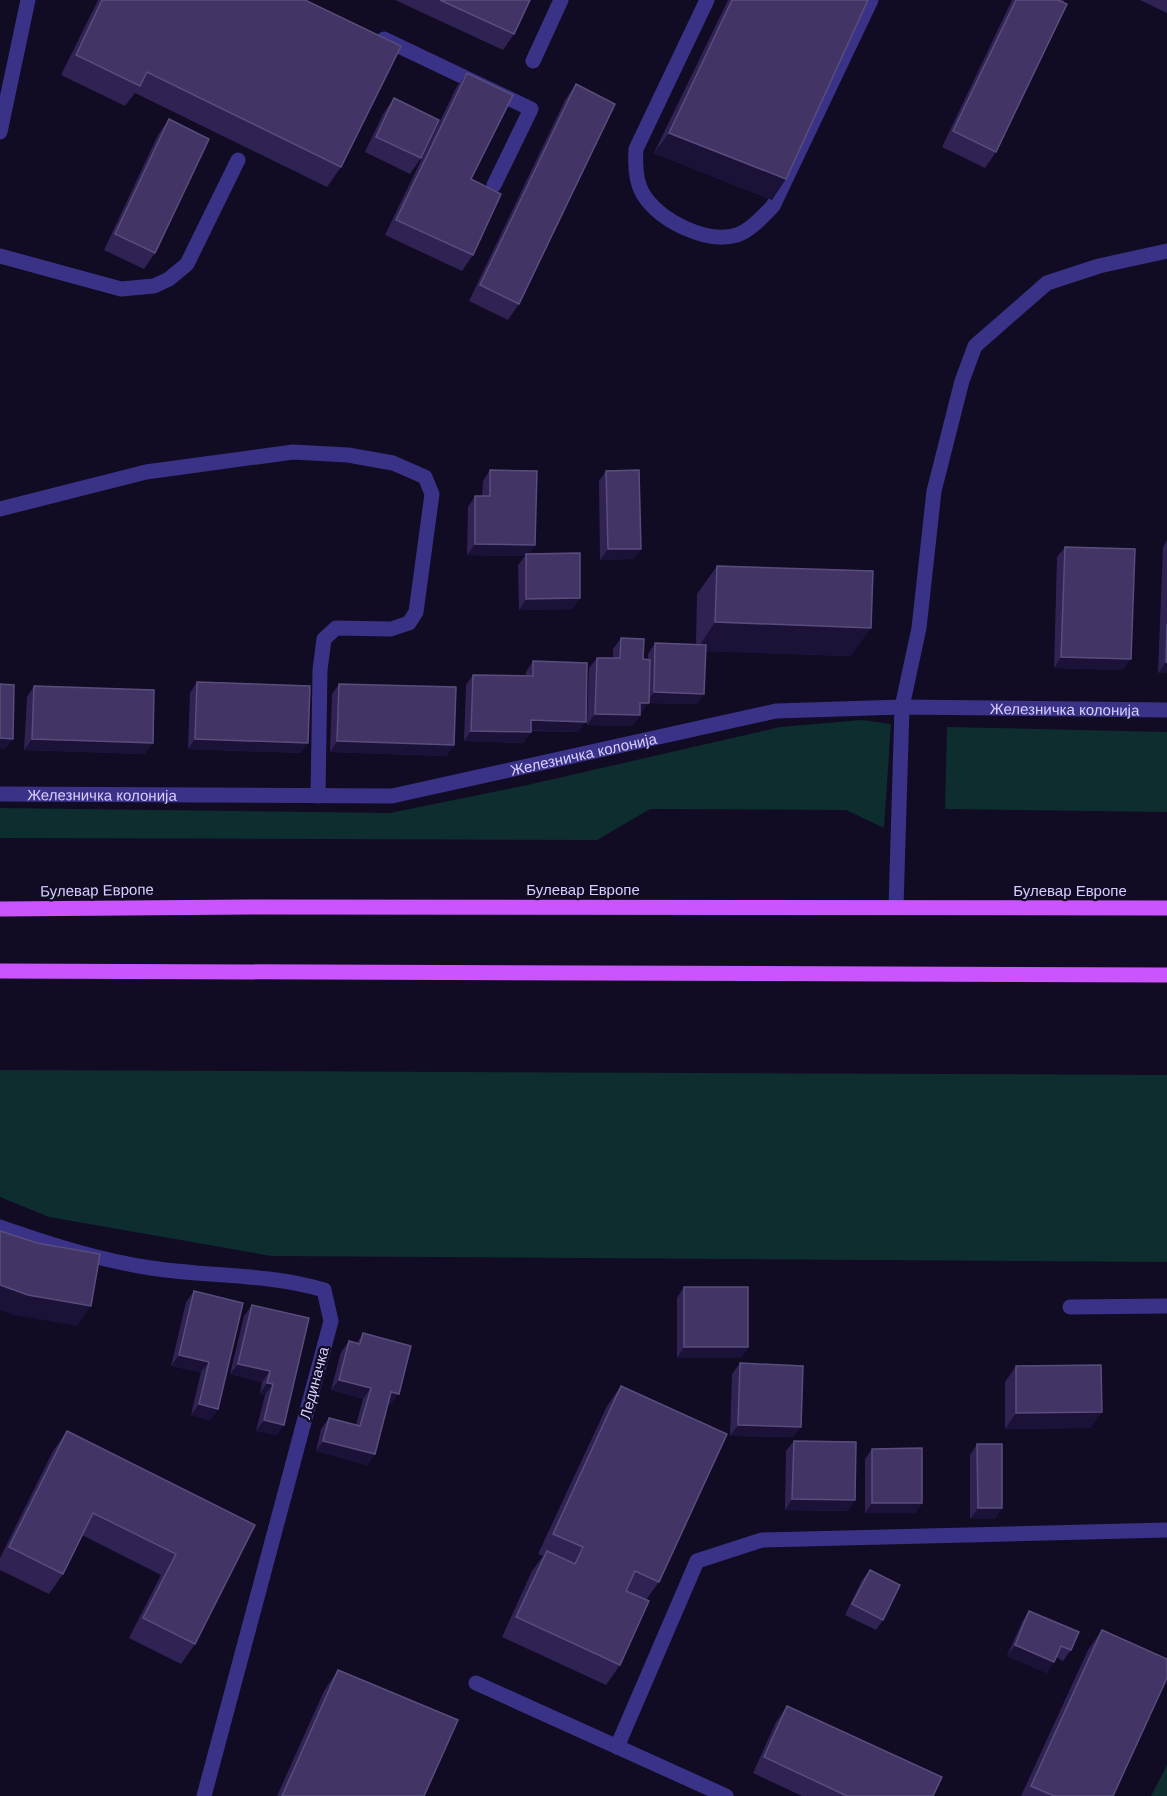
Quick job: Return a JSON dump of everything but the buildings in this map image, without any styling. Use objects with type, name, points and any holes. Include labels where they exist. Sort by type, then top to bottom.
[{"type":"main road","name":"Булевар Европе","points":[[0,909],[1167,908]]},
{"type":"main road","points":[[0,971],[1167,975]]},
{"type":"street","points":[[0,132],[28,0]]},
{"type":"street","points":[[533,61],[561,0]]},
{"type":"street","points":[[707,0],[636,149],[635,167],[642,193],[658,212],[712,237],[738,234],[755,223],[773,206],[871,0]]},
{"type":"street","points":[[365,30],[531,109],[494,185]]},
{"type":"street","points":[[0,256],[121,289],[154,286],[169,279],[187,264],[238,160]]},
{"type":"street","points":[[896,907],[902,707],[919,628],[934,491],[962,381],[975,346],[1047,283],[1099,266],[1167,251]]},
{"type":"street","points":[[0,509],[146,472],[293,452],[348,455],[393,463],[424,477],[432,494],[416,612],[409,623],[392,629],[336,628],[324,639],[320,670],[318,796]]},
{"type":"street","name":"Железничка колонија","points":[[0,794],[392,796],[776,711],[902,707],[1167,710]]},
{"type":"street","name":"Лединачка","points":[[0,1227],[68,1251],[151,1269],[293,1281],[324,1290],[331,1321],[204,1796]]},
{"type":"street","points":[[1070,1307],[1167,1306]]},
{"type":"street","points":[[617,1747],[697,1561],[762,1540],[1167,1530]]},
{"type":"street","points":[[476,1683],[726,1796]]},
{"type":"green space","points":[[862,720],[891,724],[884,828],[846,810],[650,809],[597,840],[0,838],[0,808],[390,813],[532,784],[780,727]]},
{"type":"green space","points":[[947,727],[1167,732],[1167,812],[945,809]]},
{"type":"green space","points":[[0,1070],[1167,1075],[1167,1262],[271,1256],[49,1217],[0,1197]]},
{"type":"green space","points":[[1167,1765],[1167,1796],[1151,1796]]}]
